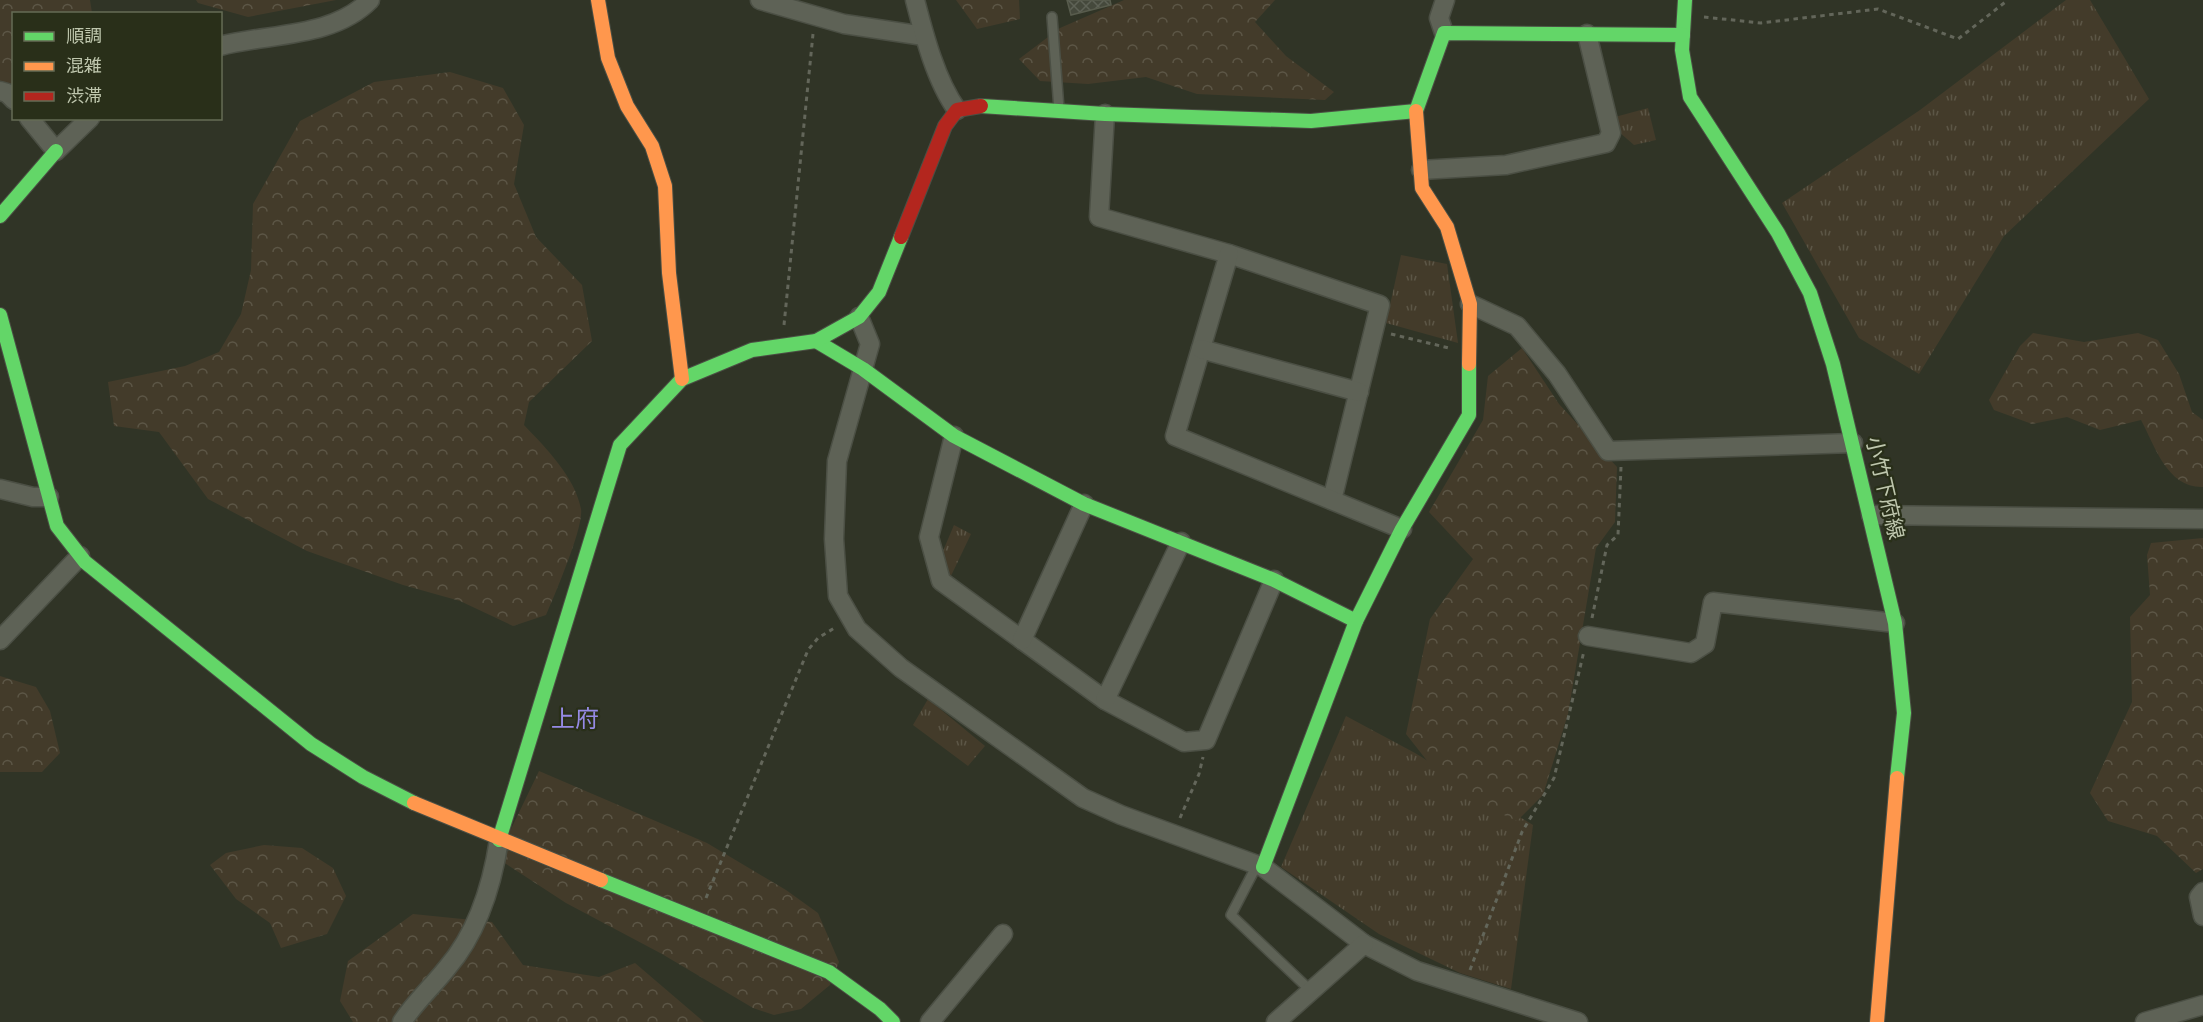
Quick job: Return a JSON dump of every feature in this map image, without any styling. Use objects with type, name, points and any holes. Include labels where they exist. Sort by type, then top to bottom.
[{"type":"street","points":[[222,46],[253,38],[318,30],[360,11],[370,0]]},
{"type":"street","points":[[598,0],[608,58],[627,106],[652,146],[665,186],[669,273],[682,379]]},
{"type":"street","points":[[760,0],[844,24],[924,36]]},
{"type":"street","points":[[915,0],[924,36],[946,95],[957,111]]},
{"type":"street","points":[[1260,866],[1356,621],[1402,529],[1469,416],[1470,304],[1447,227],[1422,188],[1416,111],[1444,33],[1439,18],[1445,0]]},
{"type":"street","name":"小竹下府線","points":[[1685,0],[1682,50],[1690,97],[1778,233],[1810,293],[1833,364],[1871,515],[1895,623],[1904,713],[1889,859],[1877,1022]]},
{"type":"street","points":[[1444,33],[1683,35]]},
{"type":"street","points":[[1421,170],[1506,165],[1606,143],[1611,133],[1587,34]]},
{"type":"street","points":[[402,1022],[414,1004],[448,967],[480,916],[495,865],[499,840],[620,445],[682,379],[752,350],[816,341],[859,317],[879,292],[945,126],[957,111],[975,106],[1105,114],[1311,121],[1416,111]]},
{"type":"street","points":[[1105,114],[1099,217],[1229,254],[1380,305],[1332,500]]},
{"type":"street","points":[[31,120],[56,152]]},
{"type":"street","points":[[0,216],[56,152],[88,120]]},
{"type":"street","points":[[1229,254],[1175,436],[1402,529]]},
{"type":"street","points":[[1470,304],[1517,326],[1557,374],[1608,451],[1853,443]]},
{"type":"street","points":[[0,315],[57,526],[80,556],[311,744],[363,777],[426,809],[829,972],[880,1009],[893,1022]]},
{"type":"street","points":[[859,317],[870,344],[837,461],[834,539],[838,596],[856,629],[901,668],[1083,798],[1260,866],[1364,944],[1417,971],[1578,1022]]},
{"type":"street","points":[[816,341],[863,369],[954,436],[1084,504],[1274,580],[1356,621]]},
{"type":"street","points":[[1201,349],[1359,392]]},
{"type":"street","points":[[954,436],[929,537],[940,580],[1105,700],[1184,742],[1206,740],[1274,580]]},
{"type":"street","points":[[0,489],[33,497],[49,497]]},
{"type":"street","points":[[1022,640],[1084,504]]},
{"type":"street","points":[[1871,515],[2203,519]]},
{"type":"street","points":[[1105,700],[1181,542]]},
{"type":"street","points":[[0,640],[80,556]]},
{"type":"street","points":[[1588,636],[1691,652],[1705,644],[1713,602],[1895,623]]},
{"type":"street","points":[[2203,892],[2199,897],[2203,916]]},
{"type":"street","points":[[930,1022],[1003,934]]},
{"type":"street","points":[[1276,1022],[1364,944]]},
{"type":"street","points":[[2145,1022],[2203,1005]]},
{"type":"lane","points":[[1052,17],[1059,111]]},
{"type":"lane","points":[[1260,866],[1232,915],[1311,991]]},
{"type":"path","points":[[1685,15],[1761,23],[1878,9],[1958,39],[2008,0]]},
{"type":"path","points":[[786,345],[784,321],[814,16]]},
{"type":"path","points":[[1374,330],[1471,354]]},
{"type":"path","points":[[1464,986],[1522,832],[1554,778],[1607,545],[1618,535],[1623,468],[1608,451]]},
{"type":"path","points":[[697,919],[808,650],[818,638],[850,618]]},
{"type":"path","points":[[1173,834],[1199,774],[1206,740]]},
{"type":"green space","points":[[0,0],[90,0],[92,12],[12,12],[12,101],[0,95]]},
{"type":"green space","points":[[196,0],[336,0],[248,17],[198,3]]},
{"type":"green space","points":[[956,0],[1019,0],[1020,19],[977,29]]},
{"type":"green space","points":[[1124,0],[1275,0],[1255,22],[1286,56],[1334,92],[1325,100],[1197,94],[1146,77],[1088,84],[1040,81],[1019,59],[1060,28]]},
{"type":"green space","points":[[2066,0],[2090,0],[2149,99],[2004,236],[1919,374],[1859,338],[1782,203],[1920,110]]},
{"type":"green space","points":[[450,72],[503,88],[524,125],[514,184],[536,237],[582,285],[592,341],[529,402],[524,425],[566,474],[578,497],[581,518],[568,562],[546,615],[513,626],[460,601],[403,585],[307,551],[208,499],[159,432],[114,426],[108,382],[185,366],[219,352],[241,314],[251,270],[253,204],[300,121],[374,82]]},
{"type":"green space","points":[[1648,108],[1656,140],[1634,145],[1619,132],[1615,117]]},
{"type":"green space","points":[[1401,255],[1447,264],[1458,343],[1386,323]]},
{"type":"green space","points":[[2033,333],[2084,342],[2138,333],[2158,340],[2179,374],[2192,412],[2203,420],[2203,487],[2180,481],[2171,473],[2157,453],[2141,420],[2100,430],[2067,417],[2032,424],[1994,410],[1989,400],[2020,346]]},
{"type":"green space","points":[[1522,348],[1559,404],[1617,467],[1615,522],[1596,548],[1568,714],[1543,795],[1517,821],[1443,781],[1406,734],[1430,619],[1473,559],[1429,512],[1483,420],[1488,376]]},
{"type":"green space","points":[[954,525],[971,534],[950,578],[940,558]]},
{"type":"green space","points":[[2203,538],[2203,869],[2196,873],[2157,836],[2108,821],[2090,793],[2132,702],[2130,617],[2150,595],[2147,555],[2151,543]]},
{"type":"green space","points":[[0,676],[36,687],[50,711],[60,753],[42,772],[0,772]]},
{"type":"green space","points":[[928,699],[985,746],[968,766],[913,725]]},
{"type":"green space","points":[[1346,716],[1415,753],[1533,825],[1511,989],[1460,973],[1379,934],[1281,867]]},
{"type":"green space","points":[[539,771],[707,843],[786,890],[818,913],[839,962],[830,985],[801,1009],[774,1015],[753,1008],[662,954],[566,903],[497,858]]},
{"type":"green space","points":[[264,845],[302,848],[333,868],[346,896],[327,934],[281,948],[270,923],[236,899],[210,865],[226,853]]},
{"type":"green space","points":[[413,914],[492,922],[523,965],[599,977],[635,963],[704,1022],[353,1022],[340,1001],[348,961]]},
{"type":"building","points":[[1067,0],[1110,0],[1111,5],[1071,15]]},
{"type":"traffic: fast","points":[[1685,0],[1682,50],[1690,97],[1778,233],[1810,293],[1833,364],[1895,623],[1904,713],[1897,778]]},
{"type":"traffic: fast","points":[[981,106],[1105,114],[1311,121],[1416,111],[1444,33],[1683,35]]},
{"type":"traffic: fast","points":[[0,216],[56,151]]},
{"type":"traffic: fast","points":[[499,840],[620,445],[682,379],[752,350],[816,341],[859,317],[879,292],[901,237]]},
{"type":"traffic: fast","points":[[0,315],[57,526],[85,562],[311,744],[363,777],[414,803]]},
{"type":"traffic: fast","points":[[816,341],[863,369],[954,436],[1084,504],[1274,580],[1356,621]]},
{"type":"traffic: fast","points":[[1263,867],[1356,621],[1402,529],[1469,415],[1469,364]]},
{"type":"traffic: fast","points":[[601,880],[829,972],[880,1009],[893,1022]]},
{"type":"traffic: slow","points":[[598,0],[608,58],[627,106],[652,146],[665,186],[669,273],[682,379]]},
{"type":"traffic: slow","points":[[1416,111],[1422,188],[1447,227],[1470,304],[1469,364]]},
{"type":"traffic: slow","points":[[1877,1022],[1897,778]]},
{"type":"traffic: slow","points":[[414,803],[601,880]]},
{"type":"traffic: jam","points":[[901,237],[945,126],[957,110],[981,106]]},
{"type":"district","name":"上府","points":[[575,719]]}]
